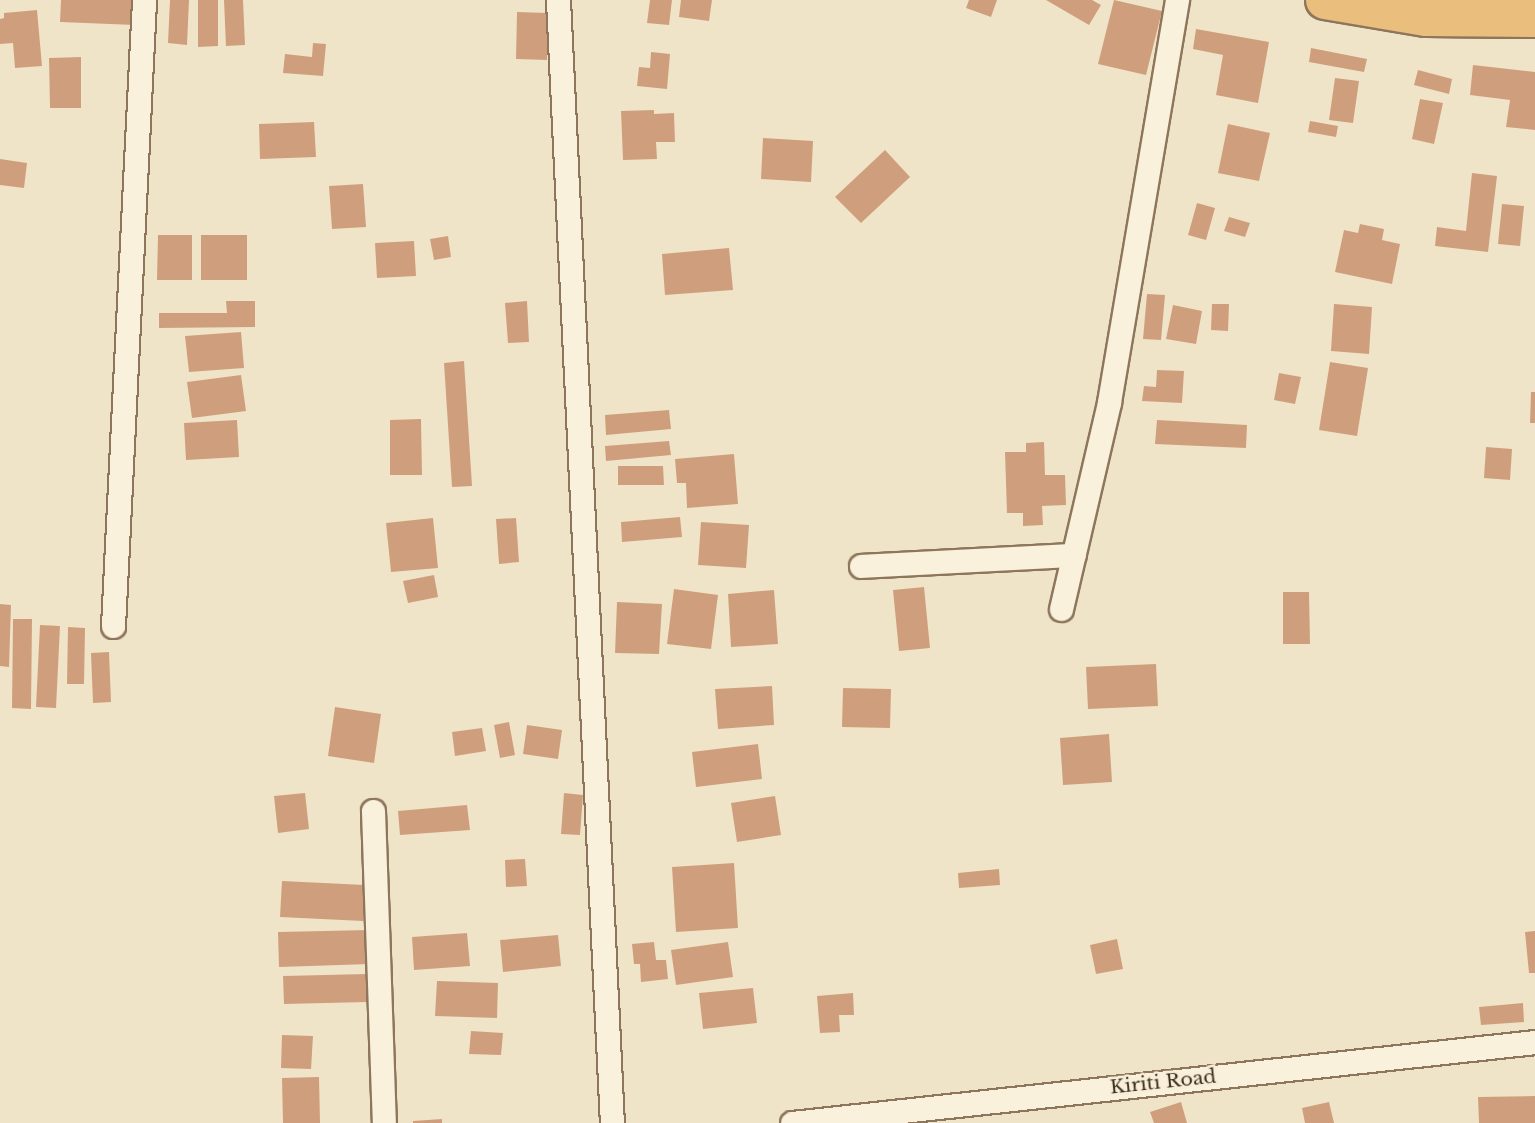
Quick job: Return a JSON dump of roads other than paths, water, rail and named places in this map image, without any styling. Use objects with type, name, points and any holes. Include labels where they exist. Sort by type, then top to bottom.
[{"type":"highway","points":[[1325,0],[1426,17],[1535,18]]},
{"type":"street","points":[[113,626],[144,0]]},
{"type":"street","points":[[558,0],[612,1123]]},
{"type":"street","points":[[1061,610],[1109,402],[1177,0]]},
{"type":"street","points":[[862,566],[1073,555]]},
{"type":"street","points":[[373,811],[384,1123]]},
{"type":"street","name":"Kiriti Road","points":[[792,1123],[1535,1042]]}]
